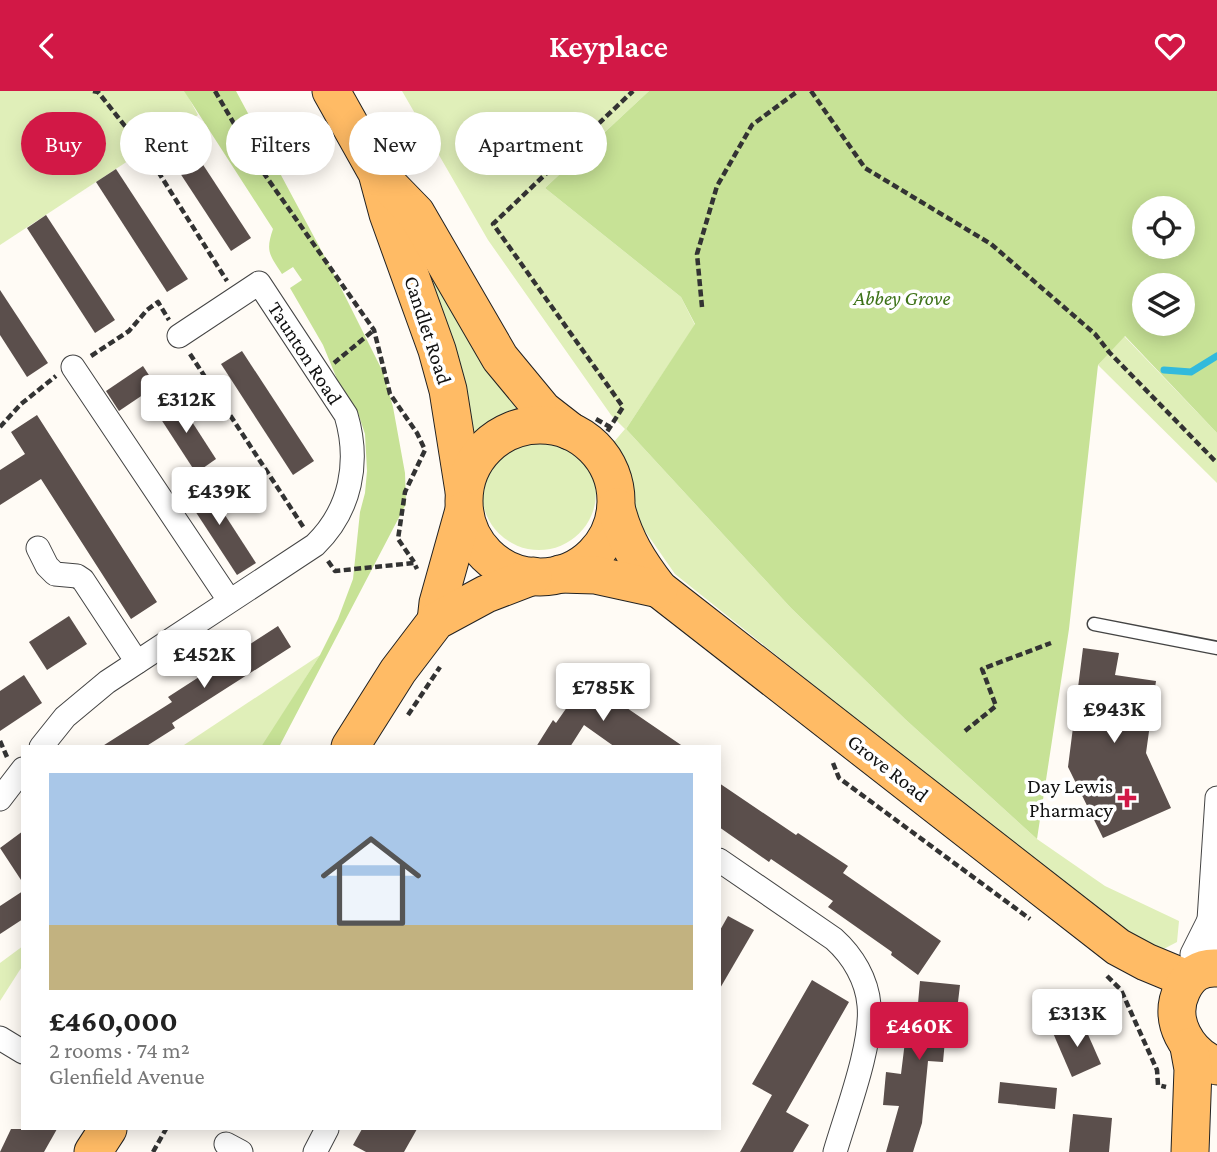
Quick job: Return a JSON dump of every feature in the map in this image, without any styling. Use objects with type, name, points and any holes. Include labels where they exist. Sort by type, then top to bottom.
[{"type":"main road","name":"Candlet Road","points":[[331,91],[349,123]]},
{"type":"main road","name":"Candlet Road","points":[[378,175],[388,214],[437,350],[450,401],[464,501]]},
{"type":"main road","name":"Candlet Road","points":[[379,175],[416,213],[507,367],[543,410],[583,440]]},
{"type":"main road","points":[[350,745],[398,671],[436,621],[486,594],[575,569],[599,549],[613,522],[616,507],[614,482],[604,459],[583,440],[557,427],[536,425],[502,435],[481,453],[470,471],[436,621]]},
{"type":"main road","points":[[464,501],[474,537],[487,555],[505,568],[546,575]]},
{"type":"main road","name":"Grove Road","points":[[616,507],[622,532],[634,556],[659,589],[1111,960],[1194,1044]]},
{"type":"main road","name":"Grove Road","points":[[546,575],[594,575],[659,589]]},
{"type":"main road","name":"Grove Road","points":[[1111,960],[1146,962],[1199,973]]},
{"type":"main road","points":[[1191,1152],[1204,1096],[1193,1069],[1194,1044],[1176,1004],[1199,973]]},
{"type":"main road","points":[[93,1152],[107,1130]]},
{"type":"street","name":"Taunton Road","points":[[43,745],[65,717],[107,682],[316,545],[331,530],[340,514],[351,478],[351,433],[346,415],[259,283],[179,336]]},
{"type":"street","points":[[73,367],[229,600]]},
{"type":"street","points":[[38,548],[47,566],[55,574],[77,576],[83,580],[137,661]]},
{"type":"street","points":[[0,799],[21,772]]},
{"type":"street","points":[[1217,798],[1209,920],[1217,946]]},
{"type":"street","points":[[721,861],[834,939],[848,954],[863,980],[869,1021],[859,1073],[835,1152]]},
{"type":"street","points":[[1199,973],[1192,954],[1209,920]]},
{"type":"street","points":[[0,1038],[21,1051]]},
{"type":"street","points":[[315,1152],[326,1130]]},
{"type":"lane","points":[[1094,624],[1217,648]]},
{"type":"path","points":[[93,91],[98,92],[147,154],[221,271]]},
{"type":"path","points":[[215,91],[258,165],[374,330],[390,394],[417,433],[425,450],[405,492],[398,539],[420,574]]},
{"type":"path","points":[[583,440],[624,408],[493,224],[633,91]]},
{"type":"path","points":[[702,307],[697,254],[717,186],[752,125],[799,91]]},
{"type":"path","points":[[811,91],[865,168],[991,244],[1095,334],[1109,352],[1217,463]]},
{"type":"path","points":[[0,427],[46,382],[129,331],[147,310],[158,302],[335,571],[414,563]]},
{"type":"path","points":[[320,374],[374,330]]},
{"type":"path","points":[[965,731],[996,706],[982,669],[1051,643]]},
{"type":"path","points":[[400,726],[445,660]]},
{"type":"path","points":[[829,753],[839,778],[1038,925]]},
{"type":"path","points":[[1111,960],[1121,990],[1157,1070],[1158,1085],[1204,1096]]},
{"type":"path","points":[[153,1152],[165,1130]]},
{"type":"green space","points":[[0,91],[185,91],[196,112],[120,112],[120,166],[0,245]]},
{"type":"green space","points":[[184,91],[236,91],[247,112],[226,112],[226,156],[212,134],[212,112],[198,112]]},
{"type":"green space","points":[[402,91],[649,91],[607,130],[607,112],[455,112],[455,175],[559,175],[545,188],[681,297],[695,325],[626,429],[791,608],[905,719],[1037,839],[1105,886],[1179,921],[1177,942],[1156,953],[1133,941],[675,574],[636,518],[613,443],[625,429],[611,415],[488,240],[441,159],[441,112],[414,112]]},
{"type":"green space","name":"Abbey Grove","points":[[649,91],[1217,91],[1217,433],[1125,336],[1098,365],[1069,629],[1037,839],[905,719],[791,608],[626,429],[695,324],[681,297],[545,188],[559,175],[607,175],[607,130]]},
{"type":"green space","points":[[238,175],[281,175],[335,276],[383,372],[393,407],[405,473],[406,504],[280,745],[262,745],[320,655],[338,619],[353,579],[367,471],[365,434],[358,413],[339,384],[323,345],[290,288],[302,280],[293,267],[282,274],[270,253],[269,243],[273,229]]},
{"type":"green space","points":[[409,216],[531,409],[509,414],[478,435],[471,433]]},
{"type":"green space","points":[[1124,336],[1217,433],[1217,483],[1098,365]]},
{"type":"green space","points":[[539,436],[561,441],[579,453],[591,471],[596,493],[591,515],[579,533],[561,545],[539,550],[517,545],[499,533],[487,515],[482,493],[487,471],[499,453],[517,441]]},
{"type":"green space","points":[[320,655],[263,745],[184,745]]},
{"type":"green space","points":[[21,947],[21,968],[0,1001],[0,963]]},
{"type":"building","points":[[116,169],[188,279],[167,292],[96,182]]},
{"type":"building","points":[[181,175],[210,175],[251,238],[231,251]]},
{"type":"building","points":[[46,215],[115,320],[95,333],[27,228]]},
{"type":"building","points":[[0,290],[48,363],[27,377],[0,335]]},
{"type":"building","points":[[242,351],[314,461],[293,475],[221,364]]},
{"type":"building","points":[[143,366],[156,386],[119,411],[106,391]]},
{"type":"building","points":[[176,397],[216,459],[196,473],[155,410]]},
{"type":"building","points":[[37,415],[157,602],[131,619],[41,479],[0,505],[0,470],[25,454],[11,432]]},
{"type":"building","points":[[201,478],[256,563],[237,575],[182,491]]},
{"type":"building","points":[[69,616],[87,644],[47,670],[29,642]]},
{"type":"building","points":[[278,626],[291,647],[172,723],[175,728],[148,745],[104,745],[172,702],[168,697]]},
{"type":"building","points":[[1083,648],[1119,653],[1115,675],[1156,681],[1146,753],[1171,808],[1103,838],[1068,767]]},
{"type":"building","points":[[24,675],[42,703],[0,731],[0,691]]},
{"type":"building","points":[[586,680],[681,745],[612,745],[584,725],[571,745],[537,745],[553,720],[556,723]]},
{"type":"building","points":[[721,784],[848,866],[843,873],[941,941],[918,975],[891,955],[892,952],[828,907],[833,901],[771,859],[769,862],[721,828]]},
{"type":"building","points":[[21,832],[21,880],[0,848]]},
{"type":"building","points":[[21,892],[21,920],[0,934],[0,906]]},
{"type":"building","points":[[728,916],[754,930],[721,987],[721,928]]},
{"type":"building","points":[[812,980],[849,1002],[786,1112],[809,1125],[793,1152],[740,1152],[772,1095],[752,1084]]},
{"type":"building","points":[[920,981],[960,985],[956,1019],[947,1018],[943,1062],[928,1061],[922,1123],[913,1152],[886,1152],[899,1106],[883,1105],[886,1072],[901,1074],[907,1025],[916,1026]]},
{"type":"building","points":[[1082,1021],[1101,1064],[1072,1077],[1053,1033]]},
{"type":"building","points":[[1000,1082],[1057,1088],[1055,1109],[998,1103]]},
{"type":"building","points":[[1073,1114],[1112,1118],[1109,1152],[1069,1152]]},
{"type":"building","points":[[11,1129],[56,1130],[44,1152],[0,1152]]},
{"type":"building","points":[[361,1130],[416,1130],[404,1152],[366,1152],[353,1145]]},
{"type":"waterway","points":[[1164,370],[1191,372],[1217,356]]},
{"type":"place","name":"Day Lewis Pharmacy","points":[[1127,798]]}]
